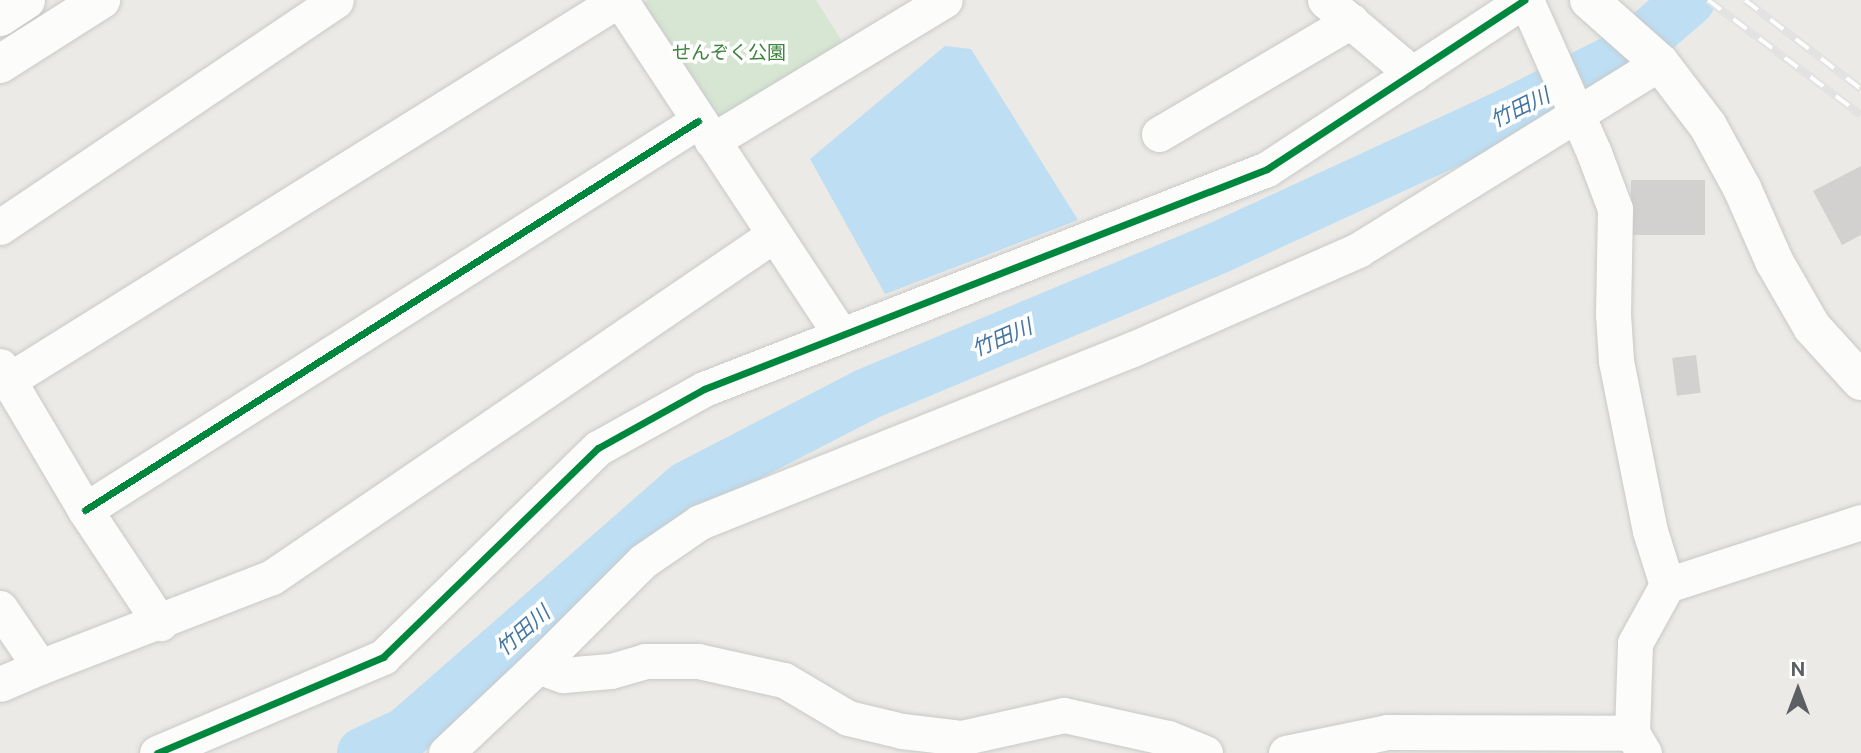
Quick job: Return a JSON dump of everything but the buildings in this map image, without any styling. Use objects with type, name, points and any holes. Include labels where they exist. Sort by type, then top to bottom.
[{"type":"street","points":[[0,17],[26,0]]},
{"type":"street","points":[[0,64],[101,0]]},
{"type":"street","points":[[0,227],[336,0]]},
{"type":"street","points":[[85,510],[705,131],[945,0]]},
{"type":"street","points":[[157,753],[383,657],[598,448],[704,389],[1267,169],[1525,0],[1615,209],[1613,314],[1616,360],[1650,531],[1667,585]]},
{"type":"street","points":[[1589,0],[1660,63],[1708,126],[1742,188],[1774,261],[1812,327],[1861,381]]},
{"type":"street","points":[[160,623],[85,510],[4,373],[624,1],[772,236],[840,334]]},
{"type":"street","points":[[1159,134],[1338,10],[1413,74]]},
{"type":"street","points":[[446,753],[643,561],[700,522],[1133,349],[1359,250],[1660,63]]},
{"type":"street","points":[[0,684],[272,577],[772,236]]},
{"type":"street","points":[[1286,753],[1387,732],[1638,743],[1634,643],[1667,585],[1861,522]]},
{"type":"street","points":[[0,608],[40,667]]},
{"type":"street","points":[[538,666],[563,675],[611,671],[645,661],[698,661],[784,680],[848,718],[902,731],[961,738],[1064,715],[1168,738],[1205,753]]},
{"type":"green space","name":"せんぞく公園","points":[[648,0],[816,0],[842,41],[713,128],[636,7]]},
{"type":"water","points":[[945,46],[971,49],[1078,220],[885,294],[810,159]]},
{"type":"waterway","name":"竹田川","points":[[363,753],[406,733],[687,487],[867,394],[1220,247],[1501,118],[1624,56],[1689,0]]},
{"type":"railway","points":[[1708,0],[1861,115]]},
{"type":"railway","points":[[1745,0],[1861,89]]},
{"type":"cycle path","points":[[157,753],[383,657],[598,448],[704,389],[1267,169],[1524,0]]},
{"type":"cycle path","points":[[85,510],[698,121]]}]
